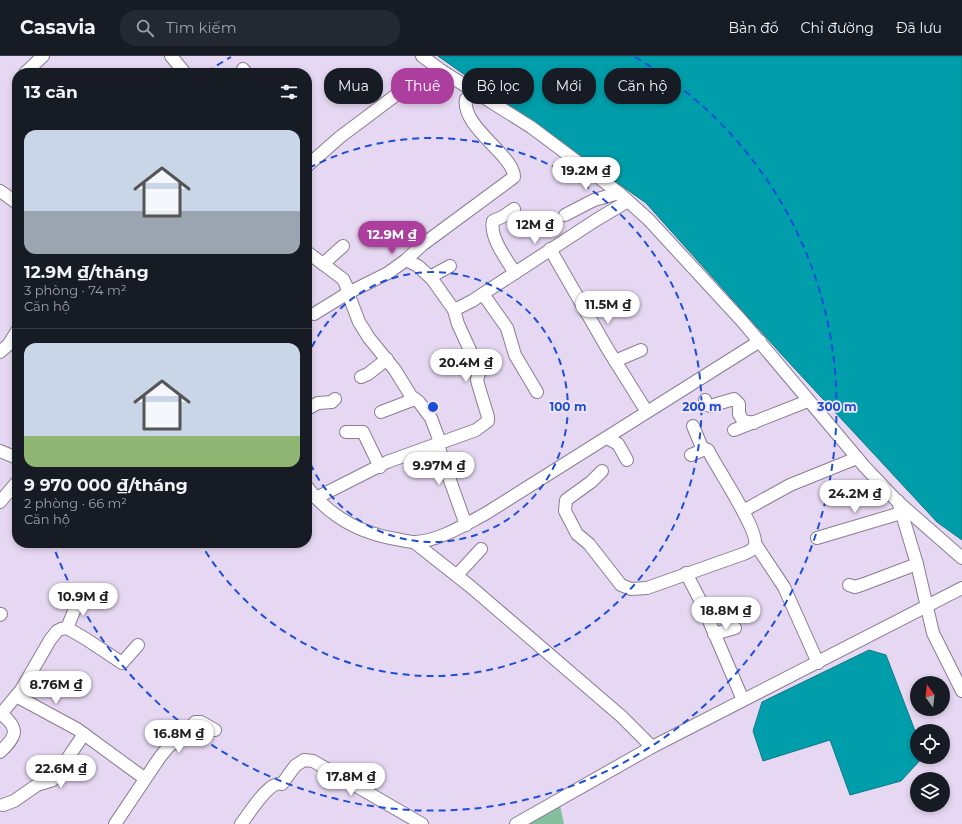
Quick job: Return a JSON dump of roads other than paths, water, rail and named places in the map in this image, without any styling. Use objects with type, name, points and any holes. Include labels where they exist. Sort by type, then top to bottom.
[{"type":"street","points":[[30,68],[43,56]]},
{"type":"street","points":[[422,56],[438,68]]},
{"type":"street","points":[[174,57],[182,68]]},
{"type":"street","points":[[312,162],[340,137],[391,99]]},
{"type":"street","points":[[314,314],[348,293],[381,278],[406,260],[422,245],[514,177],[512,167],[480,132],[466,107],[466,104]]},
{"type":"street","points":[[496,104],[531,127],[624,197],[670,242],[760,341],[808,401],[857,458],[897,501],[962,558]]},
{"type":"street","points":[[0,191],[12,199]]},
{"type":"street","points":[[565,215],[594,200],[624,197]]},
{"type":"street","points":[[454,310],[482,294],[550,250],[624,197]]},
{"type":"street","points":[[514,209],[493,221],[492,225],[498,247],[515,273]]},
{"type":"street","points":[[323,264],[343,246]]},
{"type":"street","points":[[550,250],[615,361],[647,412]]},
{"type":"street","points":[[312,256],[345,281],[348,293],[362,328],[387,360],[411,396],[431,418],[440,442],[439,448],[466,525]]},
{"type":"street","points":[[316,498],[380,467],[440,442],[480,428],[488,419],[478,384],[480,372],[458,324],[454,310],[430,277],[418,266],[406,260]]},
{"type":"street","points":[[430,277],[450,266]]},
{"type":"street","points":[[482,294],[507,328],[515,355],[536,392]]},
{"type":"street","points":[[0,352],[12,339]]},
{"type":"street","points":[[312,493],[336,516],[365,532],[414,542],[438,536],[466,525],[485,514],[760,341]]},
{"type":"street","points":[[615,361],[641,350]]},
{"type":"street","points":[[361,377],[368,374],[387,360]]},
{"type":"street","points":[[312,406],[318,402],[332,402],[335,399]]},
{"type":"street","points":[[380,412],[415,399]]},
{"type":"street","points":[[705,400],[706,404],[710,406],[734,399],[739,404],[739,414],[743,421],[754,422]]},
{"type":"street","points":[[734,430],[808,401]]},
{"type":"street","points":[[693,426],[703,450]]},
{"type":"street","points":[[346,432],[363,432],[380,467]]},
{"type":"street","points":[[606,438],[618,444],[627,460]]},
{"type":"street","points":[[691,455],[703,450],[708,450],[743,511],[756,539],[756,545],[784,587],[818,663]]},
{"type":"street","points":[[0,451],[12,456]]},
{"type":"street","points":[[743,511],[790,485],[857,458]]},
{"type":"street","points":[[602,471],[591,482],[566,500],[565,511],[578,534],[589,544],[621,585],[631,589],[647,588],[746,552],[754,548],[756,545]]},
{"type":"street","points":[[0,502],[12,488]]},
{"type":"street","points":[[897,501],[917,564],[933,633],[962,691]]},
{"type":"street","points":[[817,538],[901,513]]},
{"type":"street","points":[[414,542],[457,575],[620,716],[652,747]]},
{"type":"street","points":[[457,575],[481,549]]},
{"type":"street","points":[[849,585],[855,586],[864,584],[917,564]]},
{"type":"street","points":[[686,573],[700,600],[743,700]]},
{"type":"street","points":[[516,824],[652,747],[962,588]]},
{"type":"street","points":[[67,628],[79,599]]},
{"type":"street","points":[[0,752],[14,735],[15,731],[12,722],[0,714],[16,696],[56,632],[61,628],[67,628],[86,639],[122,664],[138,644]]},
{"type":"street","points":[[714,634],[735,628]]},
{"type":"street","points":[[16,696],[84,734],[144,778]]},
{"type":"street","points":[[115,824],[144,778],[166,750],[185,736],[195,722],[200,722],[215,730]]},
{"type":"street","points":[[3,805],[14,801],[37,785],[53,780],[84,734]]},
{"type":"street","points":[[241,824],[258,800],[273,785],[278,783],[282,784],[296,766],[304,760],[313,761],[422,824]]},
{"type":"water","points":[[438,56],[962,56],[962,540],[937,522],[783,356],[646,203],[506,104],[534,104],[534,68],[462,68],[462,73]]},
{"type":"water","points":[[869,650],[886,655],[912,724],[910,724],[910,764],[917,764],[901,781],[850,795],[830,740],[763,761],[753,731],[762,702]]}]
